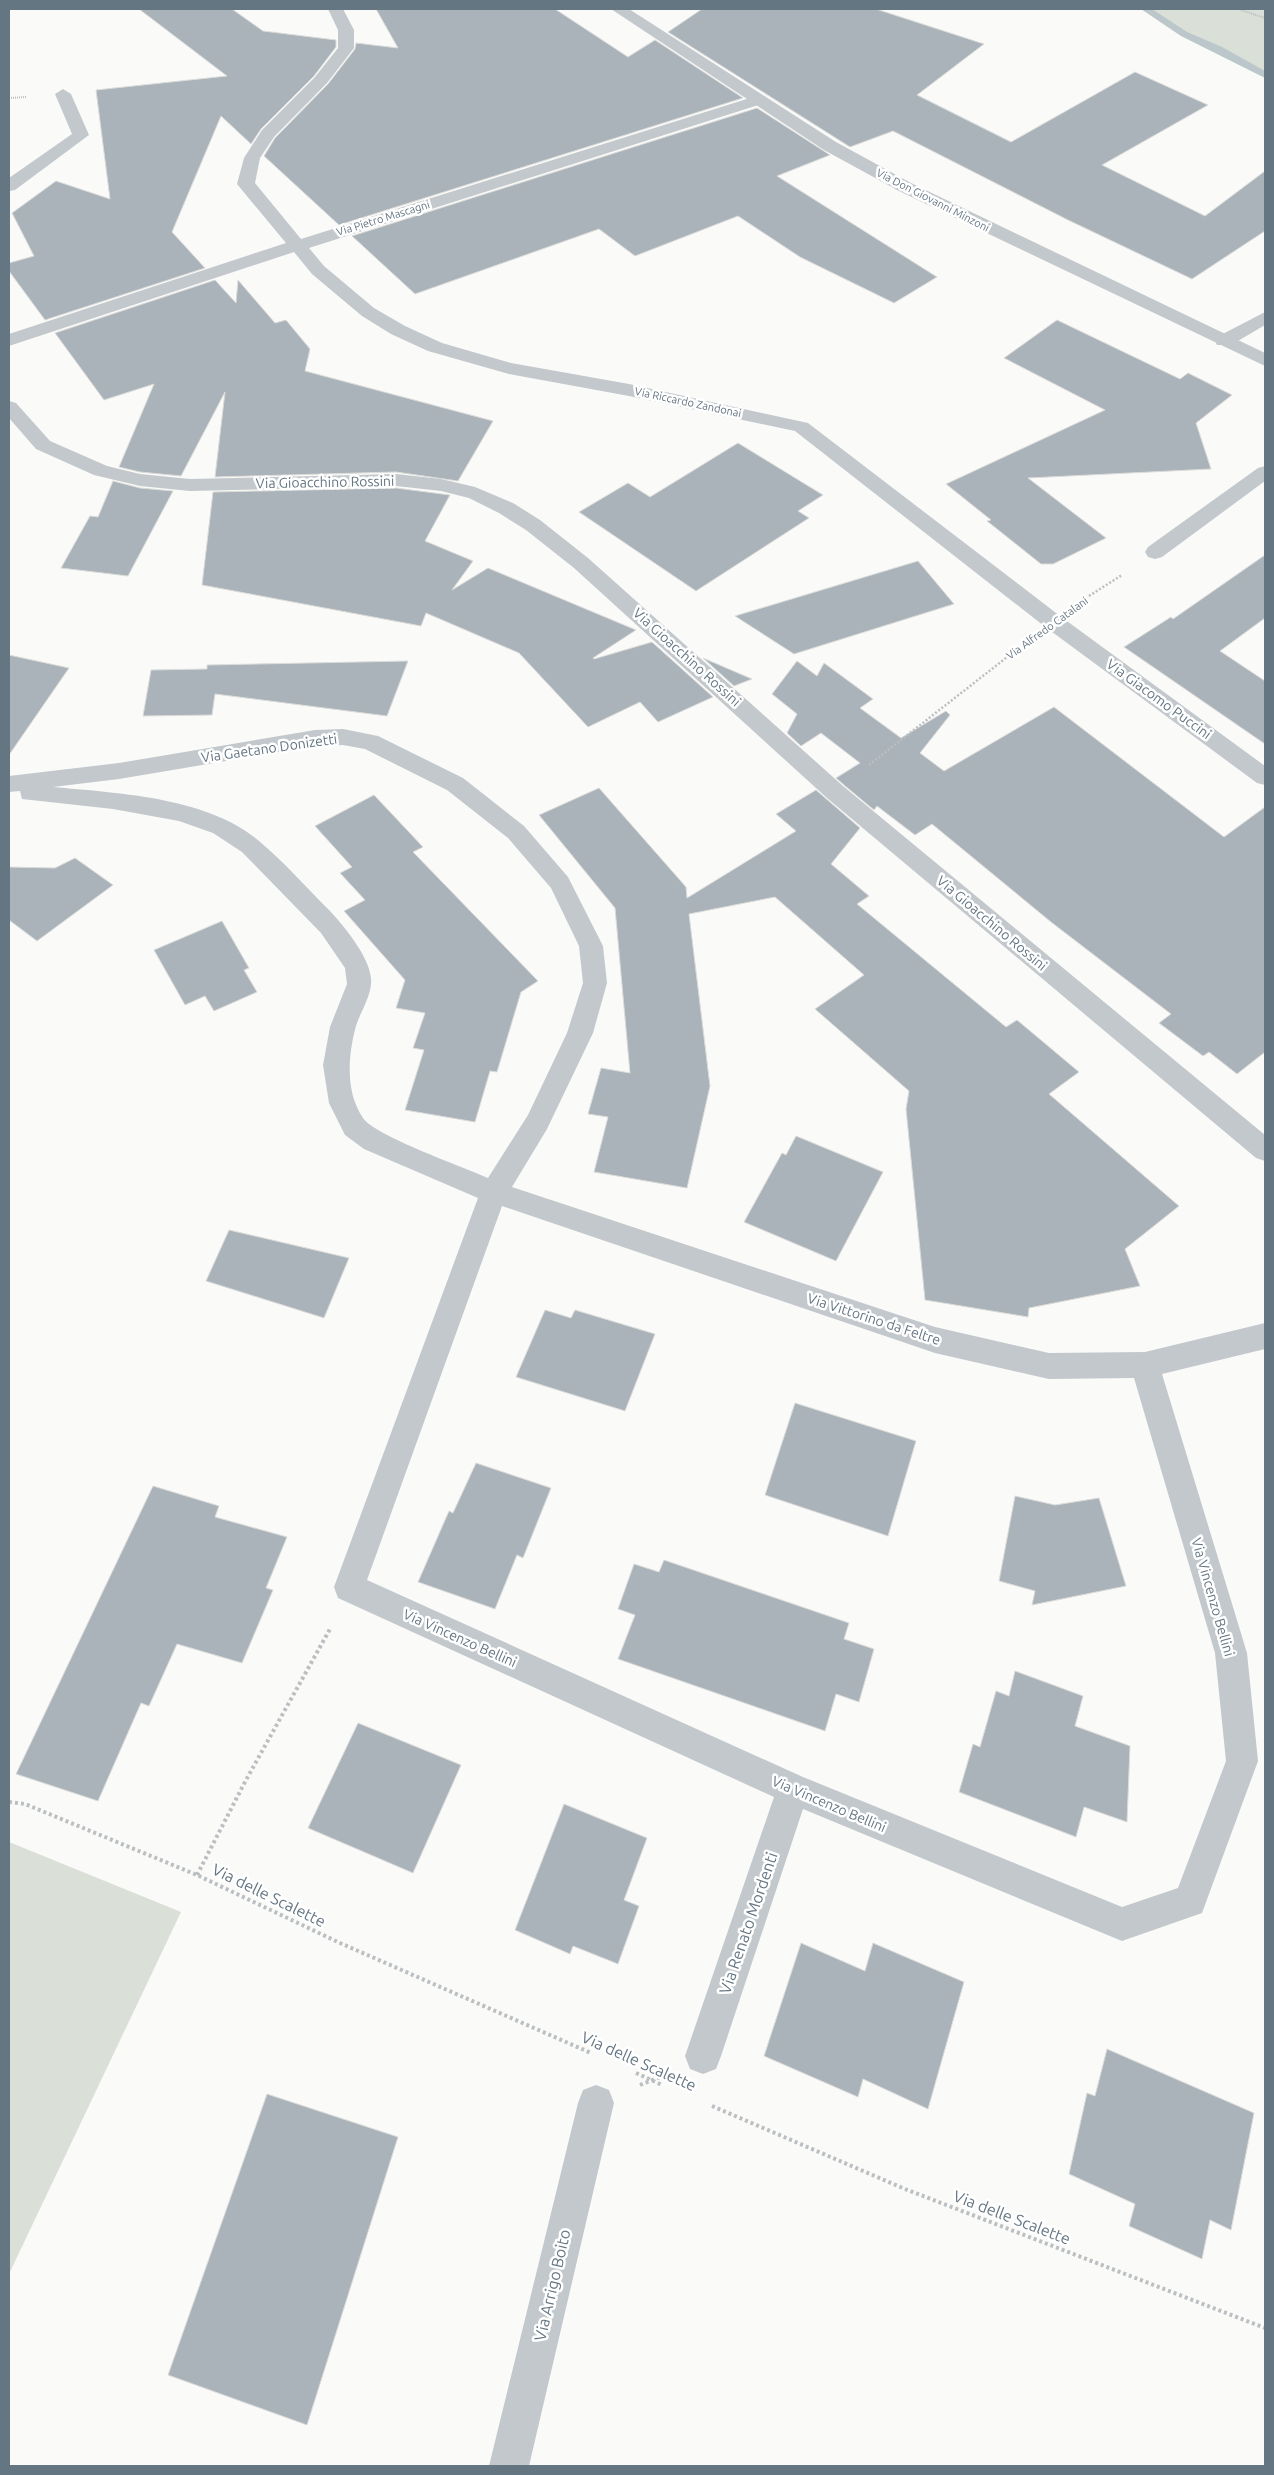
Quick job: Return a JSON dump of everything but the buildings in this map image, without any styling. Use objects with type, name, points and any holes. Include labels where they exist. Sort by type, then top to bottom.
[{"type":"street","name":"Via Riccardo Zandonai","points":[[336,9],[346,30],[346,48],[321,80],[268,134],[252,158],[246,184],[318,270],[368,312],[398,330],[435,347],[509,368],[629,390],[802,427],[1052,621]]},
{"type":"street","name":"Via Don Giovanni Minzoni","points":[[619,9],[830,146],[905,187],[1265,360]]},
{"type":"street","points":[[9,186],[81,135],[63,94]]},
{"type":"street","name":"Via Pietro Mascagni","points":[[9,340],[296,246],[759,100]]},
{"type":"street","points":[[1224,341],[1265,317]]},
{"type":"street","name":"Via Gioacchino Rossini","points":[[9,406],[43,445],[101,471],[140,480],[190,485],[396,480],[441,485],[475,493],[506,508],[533,524],[581,563],[835,792],[1265,1150]]},
{"type":"street","points":[[1155,552],[1265,472]]},
{"type":"street","name":"Via Giacomo Puccini","points":[[1052,621],[1265,777]]},
{"type":"street","name":"Via Gaetano Donizetti","points":[[9,784],[119,771],[315,738],[343,737],[370,742],[455,784],[516,832],[560,883],[591,946],[595,982],[576,1042],[538,1121],[494,1192]]},
{"type":"street","name":"Via Vittorino da Feltre","points":[[9,790],[113,801],[181,813],[221,827],[250,846],[330,926],[357,967],[359,984],[343,1027],[336,1065],[342,1104],[354,1127],[373,1141],[494,1192],[935,1340],[1049,1366],[1145,1365],[1265,1336]]},
{"type":"street","name":"Via Vincenzo Bellini","points":[[494,1192],[349,1588],[793,1790],[1122,1924],[1190,1901],[1242,1761],[1231,1653],[1145,1365]]},
{"type":"street","name":"Via Renato Mordenti","points":[[703,2056],[793,1790]]},
{"type":"street","name":"Via Arrigo Boito","points":[[509,2466],[596,2103]]},
{"type":"path","points":[[1238,9],[1265,18]]},
{"type":"path","name":"Via Alfredo Catalani","points":[[835,792],[1052,621],[1155,552]]},
{"type":"path","points":[[197,1875],[246,1780],[321,1648]]},
{"type":"path","name":"Via delle Scalette","points":[[9,1802],[25,1804],[197,1875],[340,1943],[599,2057]]},
{"type":"path","points":[[596,2103],[703,2056]]},
{"type":"path","name":"Via delle Scalette","points":[[635,2072],[670,2088]]},
{"type":"path","name":"Via delle Scalette","points":[[706,2104],[905,2189],[1265,2328]]},
{"type":"shaded area","points":[[1149,9],[1265,9],[1265,72],[1187,33]]},
{"type":"shaded area","points":[[9,1842],[181,1912],[9,2274]]},
{"type":"waterway","points":[[1146,9],[1184,34],[1218,49],[1265,75]]}]
